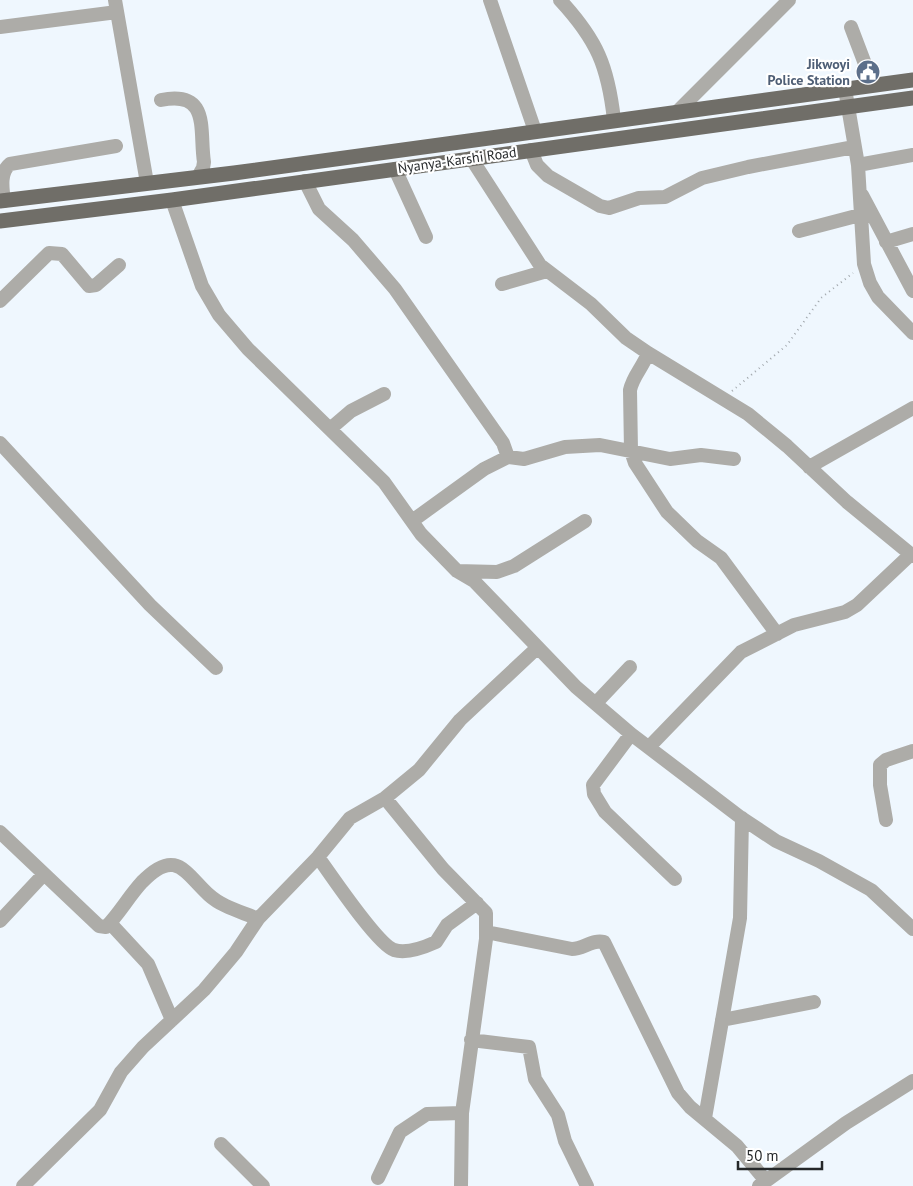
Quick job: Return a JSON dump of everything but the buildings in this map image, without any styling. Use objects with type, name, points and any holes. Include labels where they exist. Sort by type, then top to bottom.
[{"type":"main road","name":"Nyanya-Karshi Road","points":[[2,201],[198,177],[913,80]]},
{"type":"main road","name":"Nyanya-Karshi Road","points":[[0,221],[172,200],[913,98]]},
{"type":"main road","points":[[19,199],[20,218]]},
{"type":"street","points":[[490,0],[535,131]]},
{"type":"street","points":[[560,0],[582,24],[599,53],[611,96],[614,120]]},
{"type":"street","points":[[676,113],[790,0]]},
{"type":"street","points":[[0,27],[116,6],[147,183]]},
{"type":"street","points":[[851,27],[873,85]]},
{"type":"street","points":[[845,89],[858,165],[864,264],[870,283],[878,297],[913,333]]},
{"type":"street","points":[[161,100],[185,101],[192,104],[200,113],[204,162],[198,177]]},
{"type":"street","points":[[2,201],[0,175],[4,168],[10,164],[116,146]]},
{"type":"street","points":[[531,150],[537,165],[548,176],[600,206],[609,208],[639,198],[666,197],[711,176],[854,147]]},
{"type":"street","points":[[858,165],[913,155]]},
{"type":"street","points":[[471,158],[526,246],[547,271],[591,304],[626,338],[748,414],[787,446],[846,502],[912,555],[858,604],[844,612],[794,625],[742,652],[730,662],[649,747]]},
{"type":"street","points":[[395,169],[426,237]]},
{"type":"street","points":[[305,181],[320,209],[353,240],[395,289],[502,443],[508,457]]},
{"type":"street","points":[[861,193],[913,291]]},
{"type":"street","points":[[172,200],[202,286],[218,315],[248,349],[384,482],[421,534],[457,571],[474,581],[537,648],[632,734],[742,818],[776,841],[820,860],[871,890],[913,928]]},
{"type":"street","points":[[799,231],[860,215]]},
{"type":"street","points":[[886,242],[913,234]]},
{"type":"street","points":[[0,301],[49,253],[62,254],[89,286],[96,285],[119,265]]},
{"type":"street","points":[[502,284],[547,271]]},
{"type":"street","points":[[648,353],[644,364],[632,381],[630,405],[631,452],[635,464],[667,512],[697,541],[721,558],[777,634]]},
{"type":"street","points":[[330,429],[351,411],[384,394]]},
{"type":"street","points":[[809,467],[913,408]]},
{"type":"street","points":[[0,442],[150,605],[216,668]]},
{"type":"street","points":[[412,521],[484,469],[508,457],[524,459],[565,447],[600,445],[670,459],[701,455],[734,459]]},
{"type":"street","points":[[457,571],[497,572],[514,566],[585,521]]},
{"type":"street","points":[[23,1186],[100,1110],[121,1072],[204,990],[236,952],[258,919],[318,857],[350,818],[384,798],[419,770],[460,720],[537,648]]},
{"type":"street","points":[[596,703],[630,667]]},
{"type":"street","points":[[632,734],[593,785],[594,794],[604,812],[675,879]]},
{"type":"street","points":[[886,820],[880,785],[880,765],[886,760],[913,751]]},
{"type":"street","points":[[384,798],[443,869],[486,913],[486,932],[462,1113],[461,1186]]},
{"type":"street","points":[[705,1118],[740,918],[742,818]]},
{"type":"street","points":[[0,832],[99,926],[106,927],[142,882],[155,870],[168,865],[179,866],[190,873],[210,896],[223,904],[258,919]]},
{"type":"street","points":[[318,857],[362,916],[387,946],[395,950],[412,950],[436,942],[447,925],[477,903]]},
{"type":"street","points":[[0,921],[44,874]]},
{"type":"street","points":[[110,923],[148,964],[172,1020]]},
{"type":"street","points":[[486,932],[572,949],[579,949],[598,940],[604,942],[678,1093],[737,1146],[762,1183],[846,1123],[913,1081]]},
{"type":"street","points":[[722,1020],[814,1002]]},
{"type":"street","points":[[471,1040],[529,1047],[532,1052],[532,1067],[535,1080],[558,1115],[565,1141],[587,1186]]},
{"type":"street","points":[[378,1178],[400,1132],[428,1114],[462,1113]]},
{"type":"street","points":[[221,1144],[263,1186]]},
{"type":"path","points":[[723,399],[758,367],[787,345],[821,298],[864,264]]},
{"type":"place","name":"Jikwoyi Police Station","points":[[868,72]]}]
